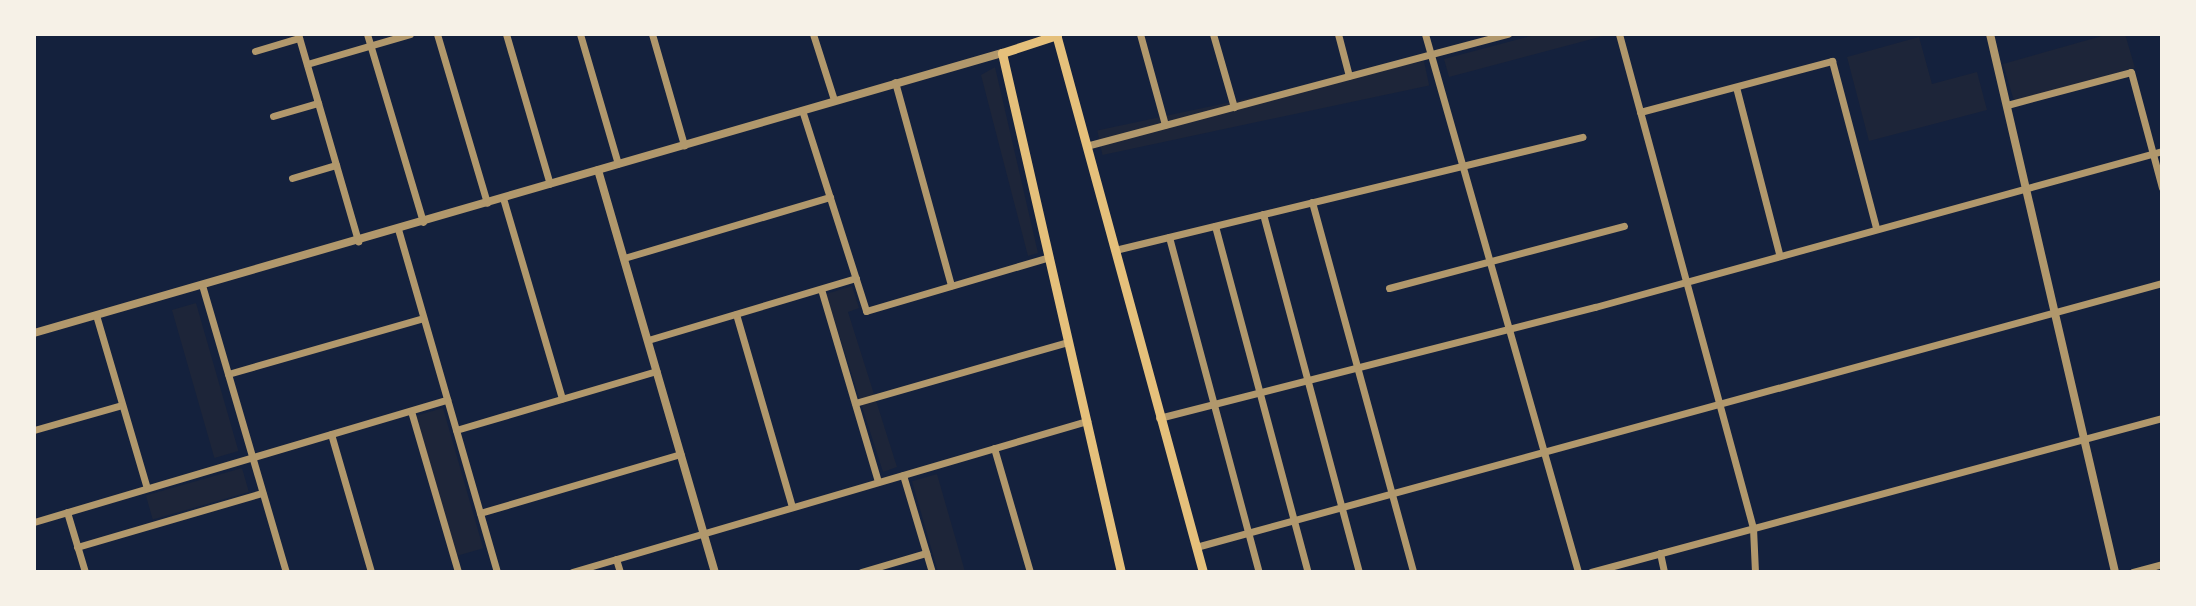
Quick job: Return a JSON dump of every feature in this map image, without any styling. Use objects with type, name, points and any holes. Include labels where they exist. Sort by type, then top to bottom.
[{"type":"main road","points":[[1121,572],[1002,53],[1043,36],[1056,34],[1203,572]]},
{"type":"street","points":[[367,34],[423,222]]},
{"type":"street","points":[[307,64],[410,34]]},
{"type":"street","points":[[437,34],[487,203]]},
{"type":"street","points":[[506,34],[550,184]]},
{"type":"street","points":[[580,34],[618,164]]},
{"type":"street","points":[[652,34],[684,145]]},
{"type":"street","points":[[813,34],[834,100]]},
{"type":"street","points":[[1140,34],[1165,125]]},
{"type":"street","points":[[1213,34],[1234,107]]},
{"type":"street","points":[[1338,34],[1349,76]]},
{"type":"street","points":[[1425,34],[1578,572]]},
{"type":"street","points":[[1086,146],[1508,34]]},
{"type":"street","points":[[1619,34],[1753,528],[1755,572]]},
{"type":"street","points":[[1990,34],[2115,572]]},
{"type":"street","points":[[255,51],[298,36],[358,241]]},
{"type":"street","points":[[34,333],[1002,53]]},
{"type":"street","points":[[1640,112],[1832,61],[1876,227]]},
{"type":"street","points":[[2007,105],[2131,72],[2158,152],[2162,188]]},
{"type":"street","points":[[895,82],[951,285]]},
{"type":"street","points":[[1736,87],[1779,253]]},
{"type":"street","points":[[273,116],[318,103]]},
{"type":"street","points":[[802,110],[866,311],[1049,257]]},
{"type":"street","points":[[1115,250],[1583,137]]},
{"type":"street","points":[[1159,418],[1509,329],[1686,278],[2158,152]]},
{"type":"street","points":[[292,178],[336,165]]},
{"type":"street","points":[[598,170],[715,572]]},
{"type":"street","points":[[624,258],[830,197]]},
{"type":"street","points":[[503,198],[562,399]]},
{"type":"street","points":[[1312,202],[1413,572]]},
{"type":"street","points":[[1263,214],[1359,572]]},
{"type":"street","points":[[1215,226],[1308,572]]},
{"type":"street","points":[[1389,288],[1624,226]]},
{"type":"street","points":[[398,229],[497,572]]},
{"type":"street","points":[[1169,237],[1259,572]]},
{"type":"street","points":[[648,340],[856,278]]},
{"type":"street","points":[[1196,547],[2162,283]]},
{"type":"street","points":[[202,285],[284,572]]},
{"type":"street","points":[[821,289],[878,482]]},
{"type":"street","points":[[736,314],[792,507]]},
{"type":"street","points":[[96,315],[147,488]]},
{"type":"street","points":[[228,374],[423,318]]},
{"type":"street","points":[[855,403],[1068,342]]},
{"type":"street","points":[[456,430],[657,371]]},
{"type":"street","points":[[34,522],[447,400]]},
{"type":"street","points":[[34,430],[122,405]]},
{"type":"street","points":[[411,411],[458,572]]},
{"type":"street","points":[[1591,572],[2162,418]]},
{"type":"street","points":[[572,572],[1087,421]]},
{"type":"street","points":[[331,434],[371,572]]},
{"type":"street","points":[[994,448],[1030,572]]},
{"type":"street","points":[[480,513],[681,454]]},
{"type":"street","points":[[903,475],[932,572]]},
{"type":"street","points":[[77,547],[262,493]]},
{"type":"street","points":[[67,512],[85,572]]},
{"type":"street","points":[[861,572],[926,553]]},
{"type":"street","points":[[1660,553],[1664,572]]},
{"type":"street","points":[[616,559],[620,572]]},
{"type":"street","points":[[2133,572],[2162,564]]},
{"type":"shaded area","points":[[1538,34],[1611,34],[1449,77],[1444,59]]},
{"type":"shaded area","points":[[2109,34],[2125,34],[2135,68],[2014,101],[2003,64]]},
{"type":"shaded area","points":[[1919,37],[1932,84],[1977,72],[1987,110],[1869,141],[1847,57]]},
{"type":"shaded area","points":[[1424,61],[1429,85],[1102,155],[1097,130]]},
{"type":"shaded area","points":[[995,67],[1038,253],[1028,256],[981,75]]},
{"type":"shaded area","points":[[852,286],[859,308],[848,312],[897,467],[883,472],[826,294]]},
{"type":"shaded area","points":[[196,303],[238,451],[214,458],[172,310]]},
{"type":"shaded area","points":[[443,408],[483,548],[456,556],[416,416]]},
{"type":"shaded area","points":[[242,468],[249,492],[153,520],[146,496]]},
{"type":"shaded area","points":[[937,474],[965,572],[938,572],[912,481]]}]
